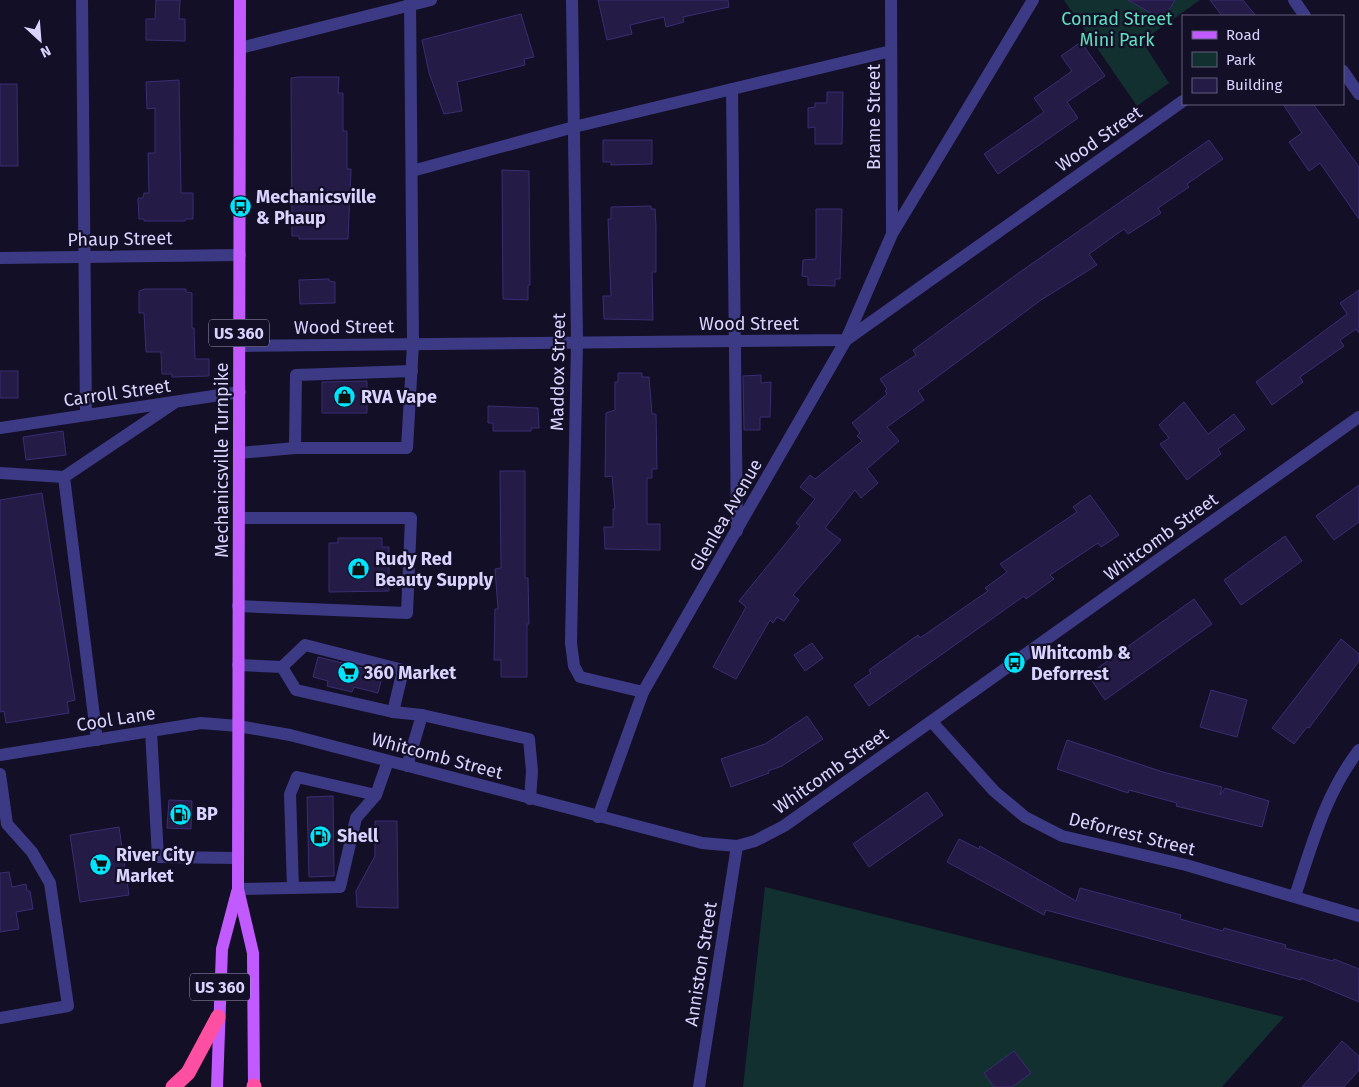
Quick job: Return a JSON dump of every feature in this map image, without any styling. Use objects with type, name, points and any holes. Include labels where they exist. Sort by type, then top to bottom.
[{"type":"highway","points":[[173,1087],[188,1073],[218,1017]]},
{"type":"main road","name":"Mechanicsville Turnpike","points":[[240,0],[238,889],[253,953],[254,1087]]},
{"type":"main road","name":"Mechanicsville Turnpike","points":[[217,1087],[218,1017],[222,950],[238,889]]},
{"type":"street","points":[[82,0],[86,415]]},
{"type":"street","points":[[240,48],[410,3],[432,0]]},
{"type":"street","name":"Maddox Street","points":[[572,0],[576,342],[571,643],[574,666],[580,677],[643,692]]},
{"type":"street","name":"Brame Street","points":[[892,0],[892,234]]},
{"type":"street","name":"Glenlea Avenue","points":[[598,817],[643,692],[846,340],[892,234],[1034,0]]},
{"type":"street","points":[[1294,0],[1303,15]]},
{"type":"street","points":[[239,453],[295,448],[406,448],[413,344],[410,3]]},
{"type":"street","points":[[412,171],[574,127],[891,51]]},
{"type":"street","points":[[1344,72],[1359,94]]},
{"type":"street","points":[[732,89],[737,531]]},
{"type":"street","name":"Wood Street","points":[[240,346],[846,340],[1182,102]]},
{"type":"street","name":"Phaup Street","points":[[0,258],[240,255]]},
{"type":"street","points":[[295,448],[296,374],[412,371]]},
{"type":"street","name":"Carroll Street","points":[[0,428],[240,392]]},
{"type":"street","points":[[0,474],[64,477],[177,402]]},
{"type":"street","name":"Whitcomb Street","points":[[238,726],[290,735],[702,844],[737,846],[755,842],[784,826],[932,722],[1359,417]]},
{"type":"street","points":[[64,477],[96,740]]},
{"type":"street","points":[[238,606],[407,613],[411,518],[239,518]]},
{"type":"street","points":[[238,665],[282,667],[305,645],[403,670],[393,712]]},
{"type":"street","points":[[282,667],[296,690],[393,712],[422,715],[529,739],[532,771],[530,799]]},
{"type":"street","points":[[407,766],[422,715]]},
{"type":"street","name":"Deforrest Street","points":[[932,722],[994,791],[1026,816],[1062,836],[1186,865],[1359,916]]},
{"type":"street","name":"Cool Lane","points":[[0,755],[201,723],[238,726]]},
{"type":"street","points":[[151,731],[158,857],[238,858]]},
{"type":"street","points":[[1296,896],[1325,806],[1349,763],[1359,750]]},
{"type":"street","points":[[238,889],[340,887],[356,818],[376,796],[388,762]]},
{"type":"street","points":[[0,774],[3,825],[42,864],[50,883],[68,1006],[0,1018]]},
{"type":"street","points":[[293,888],[290,794],[297,777],[376,796]]},
{"type":"street","name":"Anniston Street","points":[[699,1087],[737,846]]},
{"type":"green space","name":"Conrad Street Mini Park","points":[[1064,0],[1200,0],[1142,41],[1169,83],[1137,106]]},
{"type":"green space","points":[[765,887],[1284,1017],[1222,1087],[743,1087]]},
{"type":"building","points":[[156,0],[180,0],[179,19],[185,19],[185,41],[146,40],[146,19],[155,19]]},
{"type":"building","points":[[598,0],[728,0],[729,7],[683,17],[684,22],[666,27],[664,17],[630,25],[632,34],[607,40]]},
{"type":"building","points":[[1128,0],[1175,0],[1163,20]]},
{"type":"building","points":[[1210,0],[1243,0],[1255,15],[1221,15]]},
{"type":"building","points":[[521,14],[534,57],[524,59],[525,65],[457,82],[462,111],[444,114],[429,73],[422,40]]},
{"type":"building","points":[[1081,42],[1105,76],[1067,102],[1078,118],[998,174],[984,154],[1044,112],[1034,98],[1072,71],[1061,56]]},
{"type":"building","points":[[339,77],[338,93],[343,93],[343,131],[347,131],[347,169],[351,169],[348,239],[299,239],[299,236],[292,236],[291,78]]},
{"type":"building","points":[[179,80],[181,193],[193,193],[193,219],[186,219],[185,221],[144,221],[144,219],[139,219],[138,198],[143,198],[144,193],[149,193],[148,153],[155,153],[155,108],[147,109],[146,82]]},
{"type":"building","points":[[0,84],[17,84],[18,166],[0,166]]},
{"type":"building","points":[[827,92],[843,92],[842,144],[815,144],[815,127],[808,128],[808,108],[815,107],[815,103],[827,103]]},
{"type":"building","points":[[1284,105],[1314,105],[1359,167],[1359,219],[1320,163],[1309,171],[1289,142],[1302,133]]},
{"type":"building","points":[[603,140],[652,140],[652,164],[611,165],[611,162],[603,162]]},
{"type":"building","points":[[1209,140],[1223,159],[1187,184],[1189,187],[1158,208],[1161,213],[1128,234],[1124,229],[1089,254],[1097,265],[1041,300],[918,391],[924,400],[887,427],[899,441],[867,469],[878,483],[861,498],[855,490],[825,528],[841,540],[793,595],[799,600],[784,621],[777,617],[773,623],[770,620],[736,679],[713,667],[746,607],[739,601],[800,526],[796,523],[815,499],[800,487],[810,475],[815,479],[862,441],[857,436],[860,433],[852,423],[887,394],[885,391],[887,389],[880,379],[916,355],[913,350],[1020,272]]},
{"type":"building","points":[[502,170],[529,171],[530,285],[528,285],[528,300],[503,299]]},
{"type":"building","points":[[651,206],[651,209],[655,209],[656,226],[656,272],[652,272],[653,320],[604,319],[603,296],[611,296],[608,219],[611,219],[611,207]]},
{"type":"building","points":[[816,209],[842,209],[840,279],[835,279],[835,286],[808,285],[808,277],[802,276],[803,260],[816,259]]},
{"type":"building","points":[[329,279],[329,281],[335,282],[335,303],[300,304],[299,280]]},
{"type":"building","points":[[145,289],[186,289],[186,292],[192,293],[192,328],[194,328],[195,359],[209,359],[209,376],[172,377],[172,374],[162,374],[161,352],[146,352],[144,313],[139,313],[139,291]]},
{"type":"building","points":[[1359,290],[1359,333],[1356,329],[1340,340],[1344,346],[1300,377],[1303,382],[1272,405],[1256,382],[1347,314],[1340,303]]},
{"type":"building","points":[[0,371],[18,371],[18,398],[0,398]]},
{"type":"building","points":[[618,373],[642,373],[642,377],[649,377],[652,414],[656,414],[657,469],[652,469],[652,478],[647,478],[647,524],[660,524],[660,550],[605,549],[604,527],[613,527],[613,509],[615,509],[612,476],[605,477],[606,413],[615,410],[615,382],[618,382]]},
{"type":"building","points":[[761,375],[761,383],[771,382],[770,417],[760,417],[760,430],[744,430],[743,376]]},
{"type":"building","name":"RVA Vape","points":[[367,381],[367,413],[322,413],[322,382]]},
{"type":"building","points":[[1184,402],[1208,434],[1234,414],[1245,429],[1218,449],[1221,454],[1187,480],[1160,444],[1169,438],[1159,425]]},
{"type":"building","points":[[488,406],[538,408],[539,428],[531,428],[531,431],[493,431],[493,423],[488,423]]},
{"type":"building","points":[[63,431],[66,455],[26,460],[23,437]]},
{"type":"building","points":[[500,471],[525,471],[525,578],[528,578],[529,624],[527,624],[527,677],[501,677],[501,660],[494,660],[495,609],[498,609],[495,569],[501,568]]},
{"type":"building","points":[[1359,485],[1359,522],[1334,540],[1316,516]]},
{"type":"building","points":[[42,493],[75,700],[67,702],[69,713],[6,723],[4,711],[0,712],[0,500]]},
{"type":"building","points":[[1090,495],[1119,535],[1101,547],[1098,543],[1050,575],[1054,579],[1026,599],[1024,596],[869,706],[854,685],[871,673],[869,670],[918,635],[920,638],[988,591],[985,588],[1007,572],[1000,564],[1077,512],[1073,507]]},
{"type":"building","points":[[1285,536],[1302,561],[1241,605],[1224,580]]},
{"type":"building","name":"Rudy Red Beauty Supply","points":[[338,538],[382,538],[382,547],[389,547],[389,591],[329,592],[329,543],[338,543]]},
{"type":"building","points":[[1194,599],[1212,624],[1105,700],[1088,675]]},
{"type":"building","points":[[1341,639],[1359,654],[1359,661],[1309,728],[1307,727],[1294,744],[1272,728]]},
{"type":"building","points":[[812,643],[823,658],[805,671],[794,655]]},
{"type":"building","name":"360 Market","points":[[318,657],[383,673],[378,693],[354,687],[352,692],[327,686],[328,681],[313,677]]},
{"type":"building","points":[[1211,690],[1247,700],[1237,737],[1200,727]]},
{"type":"building","points":[[807,716],[823,739],[782,766],[768,771],[769,773],[731,787],[721,759],[765,744]]},
{"type":"building","points":[[1067,740],[1163,772],[1222,787],[1220,795],[1225,788],[1269,801],[1262,827],[1176,806],[1177,803],[1129,790],[1128,793],[1057,769]]},
{"type":"building","points":[[927,792],[943,815],[869,867],[853,844]]},
{"type":"building","name":"Shell","points":[[333,796],[334,876],[309,877],[307,797]]},
{"type":"building","name":"BP","points":[[169,800],[192,801],[191,829],[167,828]]},
{"type":"building","points":[[375,821],[397,821],[398,908],[357,907],[356,891],[375,856]]},
{"type":"building","name":"River City Market","points":[[119,827],[129,895],[80,902],[70,835]]},
{"type":"building","points":[[959,839],[979,849],[980,846],[1076,901],[1080,888],[1181,915],[1180,919],[1223,931],[1224,928],[1286,945],[1285,948],[1333,961],[1334,959],[1359,969],[1359,1002],[1301,978],[1301,980],[1046,910],[1044,915],[947,862]]},
{"type":"building","points":[[9,872],[12,887],[26,884],[27,891],[30,891],[33,909],[16,912],[19,929],[0,932],[0,873]]},
{"type":"building","points":[[1342,1041],[1359,1056],[1359,1070],[1344,1087],[1302,1087]]},
{"type":"building","points":[[1014,1051],[1031,1073],[1012,1087],[994,1087],[984,1073]]},
{"type":"place","name":"Mechanicsville & Phaup","points":[[240,207]]},
{"type":"place","name":"RVA Vape","points":[[345,397]]},
{"type":"place","name":"Rudy Red Beauty Supply","points":[[359,569]]},
{"type":"place","name":"Whitcomb & Deforrest","points":[[1015,663]]},
{"type":"place","name":"360 Market","points":[[348,673]]},
{"type":"place","name":"BP","points":[[180,814]]},
{"type":"place","name":"Shell","points":[[321,836]]},
{"type":"place","name":"River City Market","points":[[100,865]]}]
